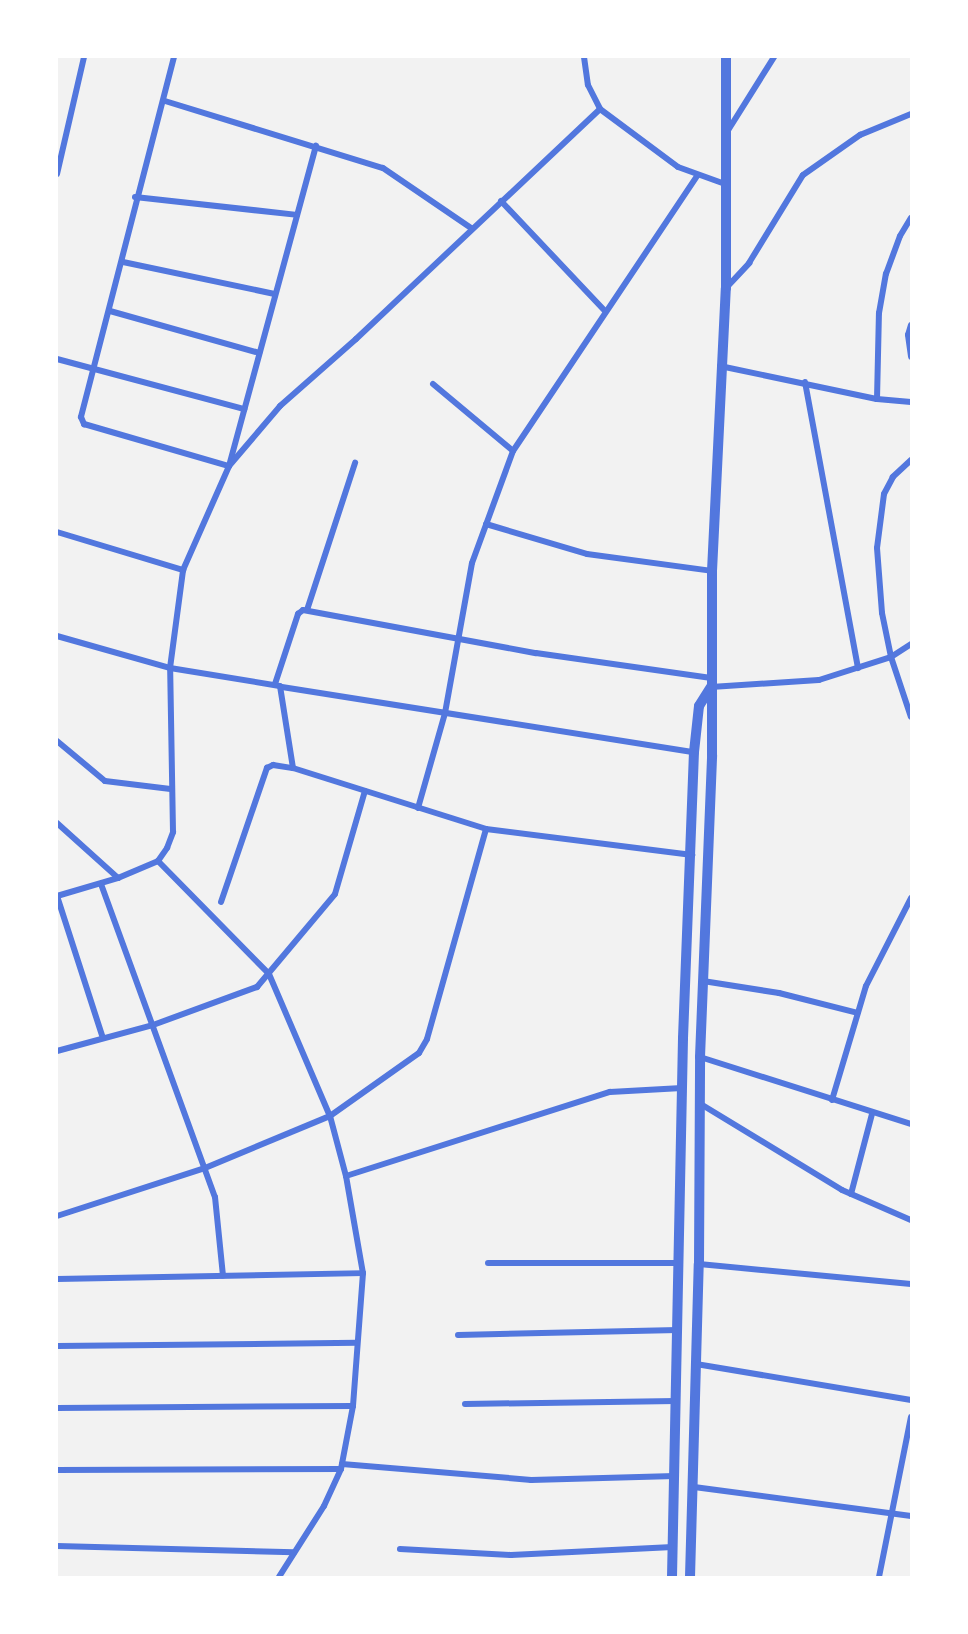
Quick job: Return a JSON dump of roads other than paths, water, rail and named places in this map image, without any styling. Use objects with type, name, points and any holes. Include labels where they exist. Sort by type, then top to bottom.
[{"type":"street","points":[[57,174],[84,57]]},
{"type":"street","points":[[174,57],[165,101],[135,197],[123,262],[94,367],[82,422],[229,466]]},
{"type":"street","points":[[584,57],[588,85],[600,109],[651,149],[698,176],[728,185]]},
{"type":"street","points":[[720,57],[724,74]]},
{"type":"street","points":[[690,1577],[699,1264],[699,1103],[712,571],[720,366],[726,288],[728,185],[724,74],[726,57]]},
{"type":"street","points":[[726,132],[774,57]]},
{"type":"street","points":[[165,101],[388,170],[471,228]]},
{"type":"street","points":[[229,466],[280,406],[356,339],[471,228],[600,109]]},
{"type":"street","points":[[726,288],[749,263],[803,175],[860,135],[911,114]]},
{"type":"street","points":[[103,1038],[57,896],[101,884],[158,861],[173,832],[170,668],[183,570],[229,466],[316,146]]},
{"type":"street","points":[[418,808],[445,713],[456,639],[472,563],[513,451],[605,311],[698,176]]},
{"type":"street","points":[[135,197],[297,216]]},
{"type":"street","points":[[501,201],[605,311]]},
{"type":"street","points":[[877,399],[881,304],[900,236],[911,218]]},
{"type":"street","points":[[123,262],[275,294]]},
{"type":"street","points":[[111,311],[259,353]]},
{"type":"street","points":[[911,325],[908,335],[911,357]]},
{"type":"street","points":[[57,359],[94,367],[244,409]]},
{"type":"street","points":[[720,366],[805,382],[877,399],[911,402]]},
{"type":"street","points":[[805,382],[858,668]]},
{"type":"street","points":[[433,384],[513,451]]},
{"type":"street","points":[[911,460],[893,477],[884,494],[877,548],[882,613],[891,657],[911,717]]},
{"type":"street","points":[[307,610],[355,463]]},
{"type":"street","points":[[486,524],[587,554],[712,571]]},
{"type":"street","points":[[57,532],[183,570]]},
{"type":"street","points":[[293,768],[278,685],[298,614],[307,610],[456,639],[711,683],[819,680],[891,657],[911,644]]},
{"type":"street","points":[[57,636],[170,668],[694,752]]},
{"type":"street","points":[[672,1577],[681,1263],[682,1088],[694,752],[699,706],[711,683]]},
{"type":"street","points":[[57,741],[105,781],[171,789]]},
{"type":"street","points":[[221,902],[267,768],[293,768],[486,829],[692,855]]},
{"type":"street","points":[[57,1051],[153,1026],[257,987],[335,894],[365,791]]},
{"type":"street","points":[[57,823],[118,878]]},
{"type":"street","points":[[57,1216],[205,1168],[330,1116],[424,1047],[486,829]]},
{"type":"street","points":[[158,861],[269,974],[330,1116],[346,1176],[363,1273],[353,1406],[341,1466],[324,1506],[279,1577]]},
{"type":"street","points":[[101,884],[216,1203],[223,1276]]},
{"type":"street","points":[[832,1100],[869,980],[911,898]]},
{"type":"street","points":[[703,981],[779,993],[858,1013]]},
{"type":"street","points":[[700,1057],[872,1114],[911,1124]]},
{"type":"street","points":[[346,1176],[610,1092],[682,1088]]},
{"type":"street","points":[[699,1103],[851,1194],[911,1220]]},
{"type":"street","points":[[851,1194],[872,1114]]},
{"type":"street","points":[[488,1263],[681,1263],[911,1284]]},
{"type":"street","points":[[57,1279],[363,1273]]},
{"type":"street","points":[[458,1335],[678,1330]]},
{"type":"street","points":[[57,1346],[357,1343]]},
{"type":"street","points":[[696,1364],[911,1400]]},
{"type":"street","points":[[465,1404],[677,1401]]},
{"type":"street","points":[[57,1408],[353,1406]]},
{"type":"street","points":[[879,1577],[911,1417]]},
{"type":"street","points":[[57,1470],[341,1466],[531,1480],[675,1476]]},
{"type":"street","points":[[694,1487],[911,1516]]},
{"type":"street","points":[[57,1546],[294,1552]]},
{"type":"street","points":[[400,1549],[512,1555],[691,1548]]}]
